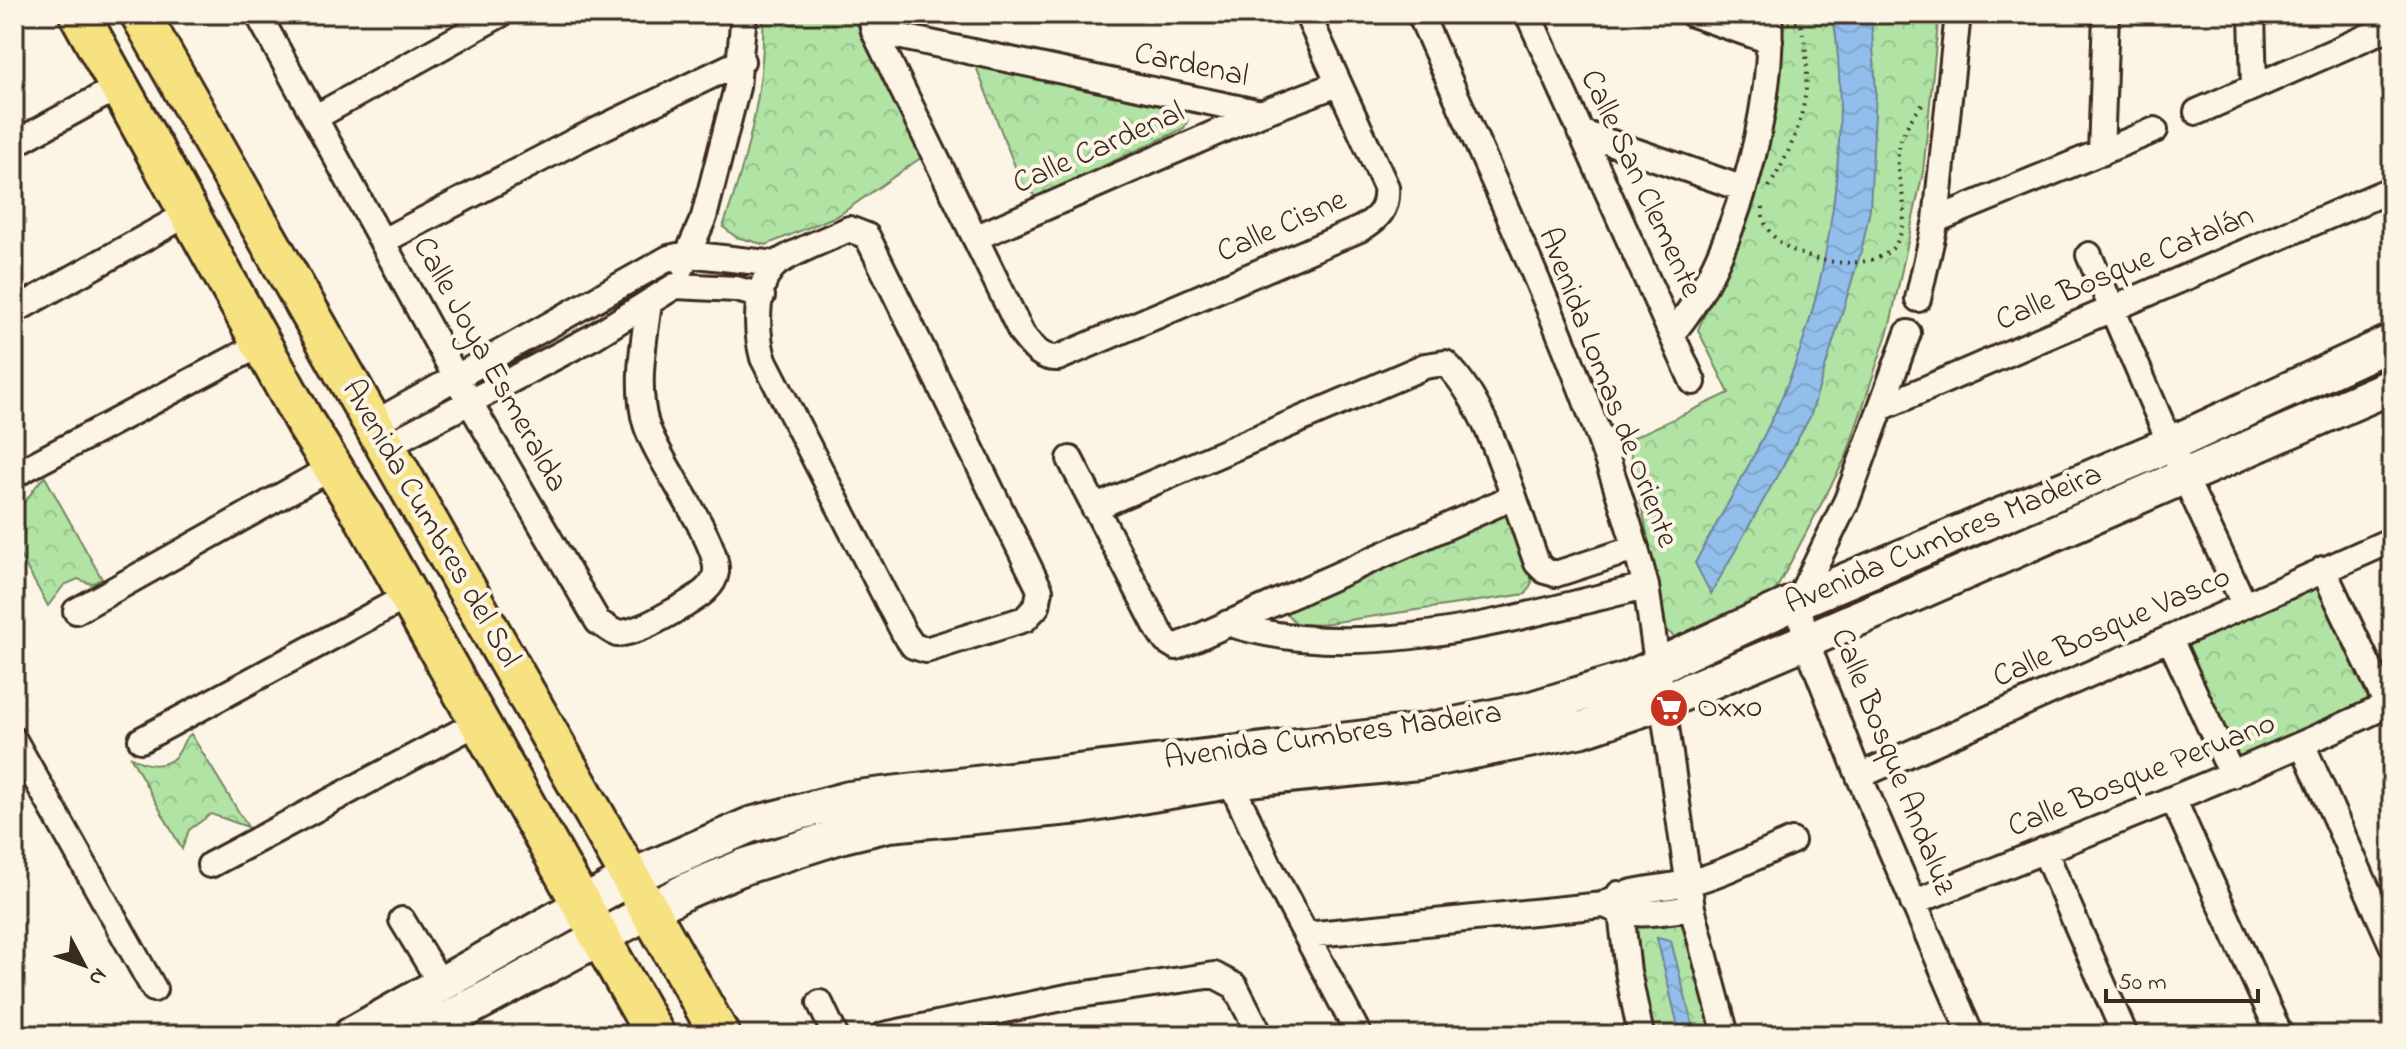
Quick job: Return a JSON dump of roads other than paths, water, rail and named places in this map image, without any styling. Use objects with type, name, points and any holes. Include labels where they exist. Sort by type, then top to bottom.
[{"type":"main road","name":"Avenida Cumbres del Sol","points":[[79,14],[331,468],[365,519],[406,597],[655,1035]]},
{"type":"main road","name":"Avenida Cumbres del Sol","points":[[140,14],[720,1035]]},
{"type":"main road","points":[[365,519],[389,514],[414,496]]},
{"type":"street","name":"Calle Joya Esmeralda","points":[[258,14],[469,401],[598,622],[617,634],[638,632],[703,594],[716,575],[715,553],[662,462],[647,426],[641,390],[649,303]]},
{"type":"street","points":[[316,117],[501,14]]},
{"type":"street","points":[[675,286],[704,217],[742,61],[744,14]]},
{"type":"street","name":"Calle Cisne","points":[[975,238],[1022,334],[1035,350],[1049,358],[1058,358],[1375,221],[1384,210],[1386,187],[1307,14]]},
{"type":"street","name":"Avenida Lomas de Oriente","points":[[1420,14],[1562,344],[1636,548],[1646,586],[1660,703],[1692,908],[1726,1035]]},
{"type":"street","name":"Calle San Clemente","points":[[1528,14],[1693,382]]},
{"type":"street","points":[[1673,332],[1705,286],[1744,189],[1760,119],[1769,25],[1692,14]]},
{"type":"street","points":[[1918,299],[1936,220],[1958,14]]},
{"type":"street","points":[[2101,153],[2106,14]]},
{"type":"street","points":[[2252,14],[2254,87]]},
{"type":"street","points":[[872,23],[975,238]]},
{"type":"street","name":"Cardenal","points":[[872,23],[1261,113]]},
{"type":"street","points":[[2197,112],[2392,26]]},
{"type":"street","points":[[383,241],[579,139],[742,61]]},
{"type":"street","name":"Calle Cardenal","points":[[975,238],[1261,113],[1338,84]]},
{"type":"street","points":[[14,144],[120,86]]},
{"type":"street","points":[[1936,220],[2155,130]]},
{"type":"street","points":[[1580,132],[1744,189]]},
{"type":"street","name":"Calle Bosque Catalán","points":[[1883,407],[2392,189]]},
{"type":"street","points":[[14,311],[191,212]]},
{"type":"street","points":[[379,435],[456,377],[669,258],[687,254],[776,264],[849,229],[867,236],[1040,590],[1037,606],[1025,619],[926,650],[913,646],[763,358],[756,319],[776,264]]},
{"type":"street","points":[[2089,255],[2185,478],[2244,604]]},
{"type":"street","points":[[379,435],[469,401],[593,337],[675,286],[736,289],[762,296]]},
{"type":"street","name":"Calle Bosque Andaluz","points":[[1908,333],[1847,500],[1798,601],[1806,641],[1859,776],[1971,1035]]},
{"type":"street","name":"Avenida Cumbres Madeira","points":[[419,1035],[650,911],[743,867],[889,824],[1081,806],[1224,768],[1528,710],[1657,668],[1798,601],[2171,444],[2392,342]]},
{"type":"street","points":[[14,475],[263,343]]},
{"type":"street","points":[[1094,508],[1425,366],[1445,363],[1457,374],[1478,408],[1537,563],[1556,574],[1636,548]]},
{"type":"street","name":"Avenida Cumbres Madeira","points":[[351,1035],[631,877],[750,825],[849,799],[1224,768],[1418,762],[1507,747],[1583,729],[1660,703],[2392,386]]},
{"type":"street","points":[[1070,459],[1158,629],[1166,641],[1176,647],[1513,497]]},
{"type":"street","points":[[76,611],[331,468]]},
{"type":"street","name":"Calle Bosque Vasco","points":[[1859,776],[2392,540]]},
{"type":"street","points":[[2323,569],[2390,704]]},
{"type":"street","points":[[1228,623],[1268,636],[1382,639],[1547,612],[1646,586]]},
{"type":"street","points":[[141,740],[406,597]]},
{"type":"street","points":[[2170,639],[2232,775]]},
{"type":"street","name":"Calle Bosque Peruano","points":[[1913,903],[2174,801],[2303,746],[2390,704]]},
{"type":"street","points":[[210,865],[477,723]]},
{"type":"street","points":[[14,740],[154,989]]},
{"type":"street","points":[[2303,746],[2392,945]]},
{"type":"street","points":[[1224,768],[1359,1035]]},
{"type":"street","points":[[2174,801],[2280,1035]]},
{"type":"street","points":[[1614,904],[1688,883],[1792,841]]},
{"type":"street","points":[[2044,850],[2125,1035]]},
{"type":"street","points":[[1306,935],[1614,904],[1692,908]]},
{"type":"street","points":[[1614,904],[1641,1035]]},
{"type":"street","points":[[402,920],[441,984]]},
{"type":"street","points":[[884,1035],[1072,996],[1214,975],[1235,986],[1260,1035]]},
{"type":"street","points":[[820,1003],[835,1035]]},
{"type":"water","points":[[1833,14],[1871,14],[1876,92],[1870,209],[1862,248],[1810,417],[1711,594],[1695,563],[1755,453],[1787,385],[1816,297],[1826,250],[1834,202],[1840,106]]},
{"type":"water","points":[[1657,938],[1671,941],[1695,1035],[1680,1035]]},
{"type":"place","name":"Oxxo","points":[[1669,708]]}]
